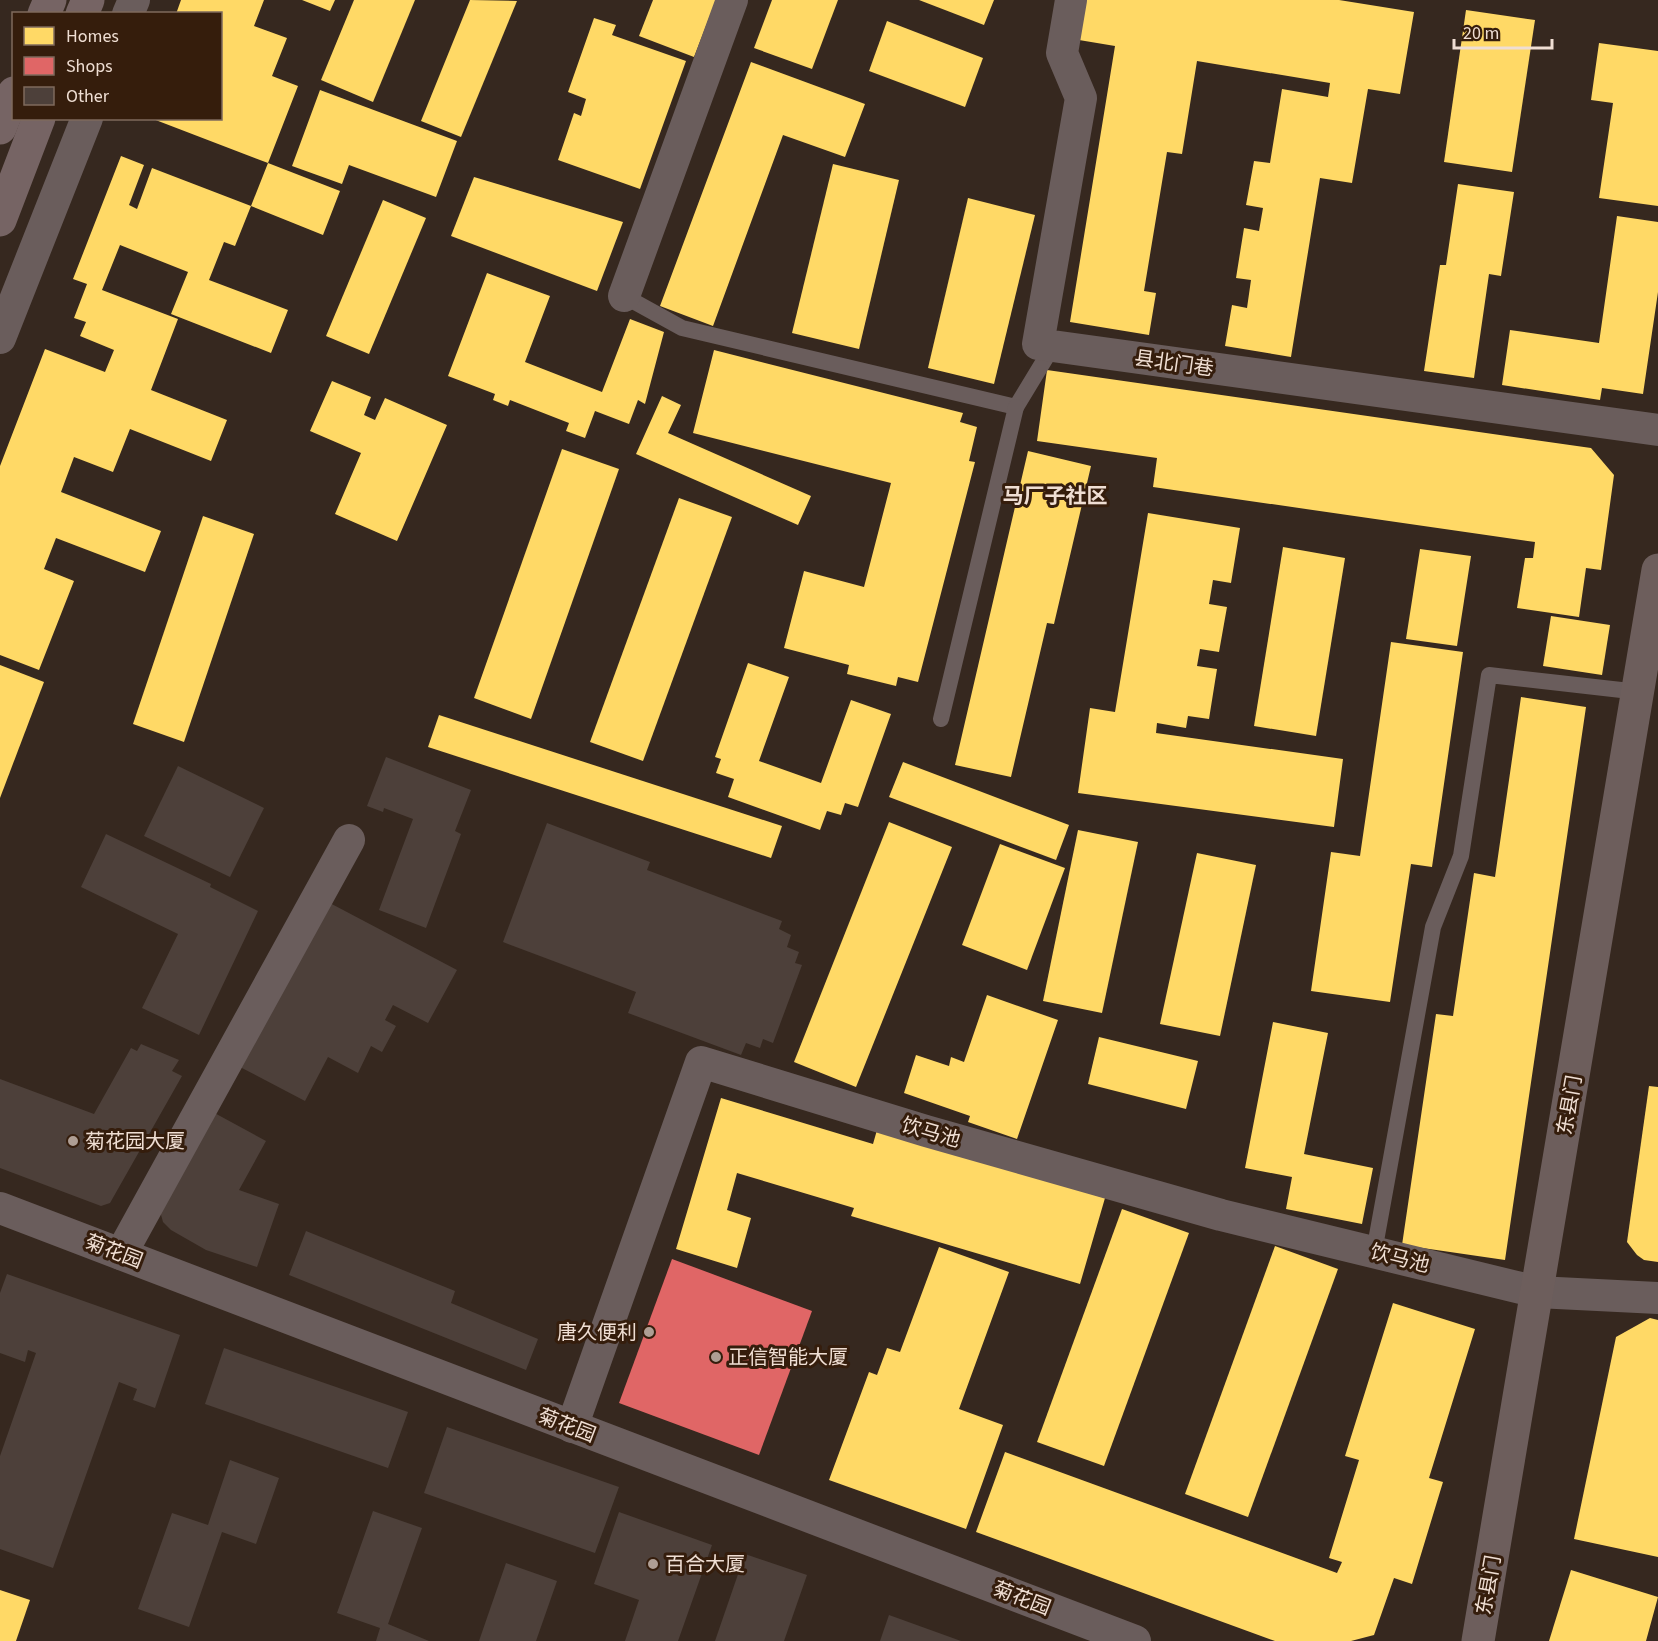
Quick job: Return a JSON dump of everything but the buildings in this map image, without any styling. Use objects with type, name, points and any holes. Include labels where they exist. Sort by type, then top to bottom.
[{"type":"main road","points":[[0,128],[12,98]]},
{"type":"main road","points":[[0,220],[38,120]]},
{"type":"street","points":[[624,296],[732,0]]},
{"type":"street","points":[[1053,346],[1038,344],[1081,98],[1062,52],[1071,0]]},
{"type":"street","points":[[0,338],[86,120]]},
{"type":"street","name":"县北门巷","points":[[1053,346],[1658,430]]},
{"type":"street","name":"东县门","points":[[1478,1641],[1639,692],[1652,654],[1658,570]]},
{"type":"street","points":[[121,1254],[349,840]]},
{"type":"street","name":"饮马池","points":[[572,1427],[701,1062],[926,1131],[1221,1215],[1537,1292],[1658,1298]]},
{"type":"street","name":"菊花园","points":[[0,1208],[1135,1641]]},
{"type":"lane","points":[[624,296],[682,328],[1016,408]]},
{"type":"lane","points":[[941,719],[1016,408],[1053,346]]},
{"type":"lane","points":[[1374,1252],[1433,927],[1461,856],[1489,675],[1639,692]]},
{"type":"place","name":"菊花园大厦","points":[[73,1141]]},
{"type":"place","name":"唐久便利","points":[[649,1332]]},
{"type":"place","name":"正信智能大厦","points":[[716,1357]]},
{"type":"place","name":"百合大厦","points":[[653,1564]]},
{"type":"district","name":"马厂子社区","points":[[1055,496]]}]
